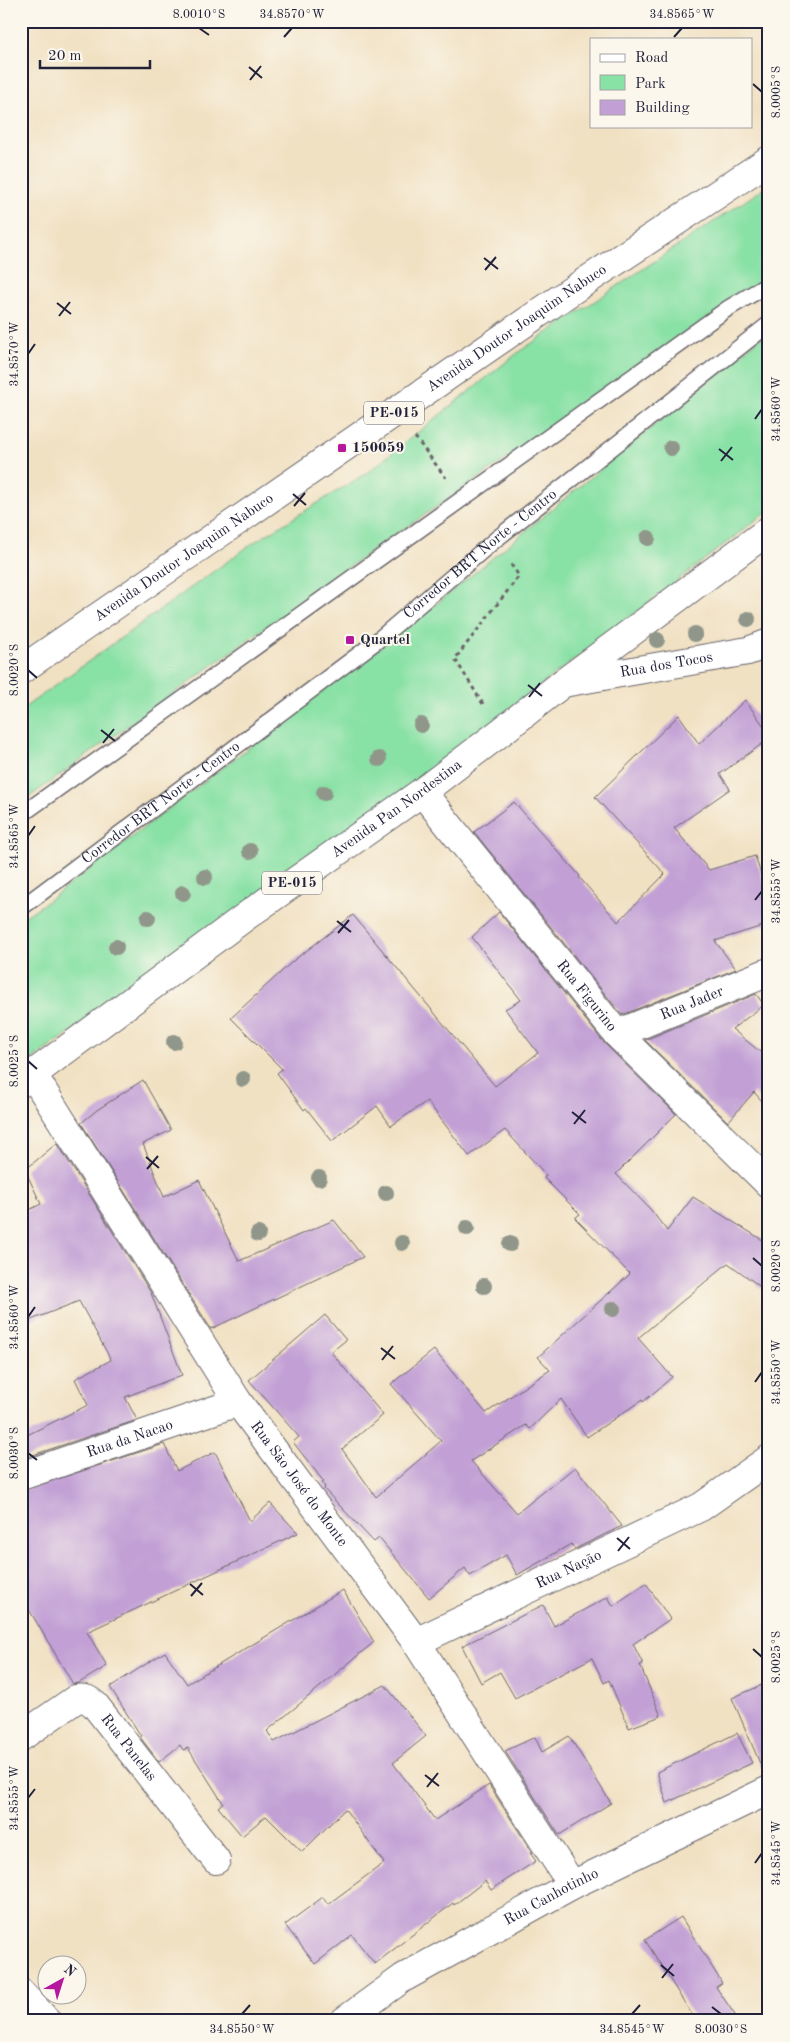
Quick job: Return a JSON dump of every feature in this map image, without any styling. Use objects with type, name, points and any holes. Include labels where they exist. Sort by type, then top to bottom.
[{"type":"main road","name":"Avenida Doutor Joaquim Nabuco","points":[[21,670],[560,299],[769,160]]},
{"type":"main road","name":"Avenida Pan Nordestina","points":[[27,1079],[249,914],[422,792],[563,682],[769,530]]},
{"type":"main road","name":"Rua dos Tocos","points":[[563,682],[748,651],[769,642]]},
{"type":"main road","name":"Rua Figurino","points":[[422,792],[617,1034],[769,1184]]},
{"type":"main road","name":"Rua Jader","points":[[617,1034],[769,972]]},
{"type":"main road","name":"Rua São José do Monte","points":[[27,1079],[238,1402],[416,1642],[572,1885]]},
{"type":"main road","name":"Rua da Nacao","points":[[21,1476],[238,1402]]},
{"type":"main road","name":"Rua Nação","points":[[416,1642],[701,1507],[769,1459]]},
{"type":"main road","name":"Rua Panelas","points":[[21,1737],[76,1699],[84,1697],[101,1713],[216,1860]]},
{"type":"main road","name":"Rua Canhotinho","points":[[344,2021],[403,1978],[572,1885],[769,1790]]},
{"type":"main road","points":[[21,1994],[48,2021]]},
{"type":"lane","points":[[21,815],[727,309],[769,284]]},
{"type":"lane","name":"Corredor BRT Norte - Centro","points":[[21,908],[378,640],[495,540],[769,324]]},
{"type":"green space","points":[[769,185],[769,287],[727,309],[370,552],[21,803],[21,710],[253,543],[368,472],[520,351]]},
{"type":"green space","points":[[769,331],[769,510],[420,778],[21,1068],[21,919],[49,900],[423,615]]},
{"type":"building","points":[[745,700],[769,733],[769,739],[720,774],[730,789],[674,828],[709,870],[755,856],[769,899],[769,924],[715,941],[736,969],[622,1015],[474,832],[514,802],[618,922],[665,874],[595,797],[679,715],[699,744]]},
{"type":"building","points":[[499,912],[605,1044],[676,1114],[616,1174],[651,1210],[667,1231],[693,1197],[769,1244],[769,1293],[728,1263],[638,1338],[672,1377],[643,1402],[642,1400],[587,1437],[561,1399],[530,1429],[526,1425],[471,1461],[517,1513],[575,1467],[622,1526],[575,1549],[571,1544],[517,1575],[506,1555],[470,1576],[465,1568],[429,1598],[379,1538],[374,1542],[324,1489],[325,1487],[322,1483],[324,1482],[293,1442],[299,1437],[249,1380],[325,1315],[346,1340],[331,1352],[383,1415],[342,1449],[376,1497],[441,1441],[391,1384],[434,1350],[486,1413],[550,1370],[538,1357],[630,1274],[575,1218],[580,1214],[544,1178],[546,1175],[505,1130],[469,1156],[427,1101],[391,1126],[377,1106],[332,1141],[306,1108],[304,1110],[277,1073],[282,1069],[231,1018],[293,961],[353,915],[495,1086],[538,1053],[505,1009],[521,1000],[472,937]]},
{"type":"building","points":[[756,994],[764,1005],[732,1029],[769,1059],[769,1109],[754,1092],[728,1122],[645,1040]]},
{"type":"building","points":[[143,1080],[171,1130],[143,1144],[164,1197],[199,1180],[239,1261],[334,1220],[363,1257],[211,1329],[81,1123],[97,1110]]},
{"type":"building","points":[[57,1143],[151,1293],[182,1375],[125,1397],[137,1420],[21,1459],[21,1438],[88,1405],[75,1379],[111,1360],[79,1301],[21,1324],[21,1214],[41,1204],[25,1170]]},
{"type":"building","points":[[164,1444],[177,1471],[215,1452],[250,1521],[270,1503],[298,1533],[87,1632],[107,1666],[79,1683],[73,1684],[21,1596],[21,1491]]},
{"type":"building","points":[[646,1583],[670,1619],[633,1644],[643,1664],[640,1665],[661,1716],[629,1728],[609,1680],[604,1683],[592,1658],[515,1698],[500,1672],[481,1683],[462,1646],[543,1605],[554,1626],[608,1597],[613,1606]]},
{"type":"building","points":[[343,1590],[374,1642],[267,1731],[274,1742],[385,1685],[426,1736],[393,1763],[435,1820],[489,1785],[536,1861],[491,1890],[485,1881],[454,1905],[453,1903],[375,1964],[352,1935],[315,1964],[285,1925],[323,1897],[328,1904],[384,1863],[345,1809],[302,1852],[266,1816],[242,1836],[218,1807],[223,1803],[188,1748],[183,1750],[180,1745],[159,1762],[140,1737],[110,1687],[165,1652],[187,1684]]},
{"type":"building","points":[[769,1682],[769,1775],[765,1775],[732,1698]]},
{"type":"building","points":[[737,1733],[752,1763],[667,1803],[657,1772]]},
{"type":"building","points":[[569,1736],[611,1803],[559,1835],[505,1751],[535,1737],[542,1752]]},
{"type":"building","points":[[681,1917],[722,1983],[716,1987],[739,2021],[696,2021],[645,1940]]},
{"type":"place","name":"150059","points":[[342,448]]},
{"type":"place","name":"Quartel","points":[[350,640]]}]
